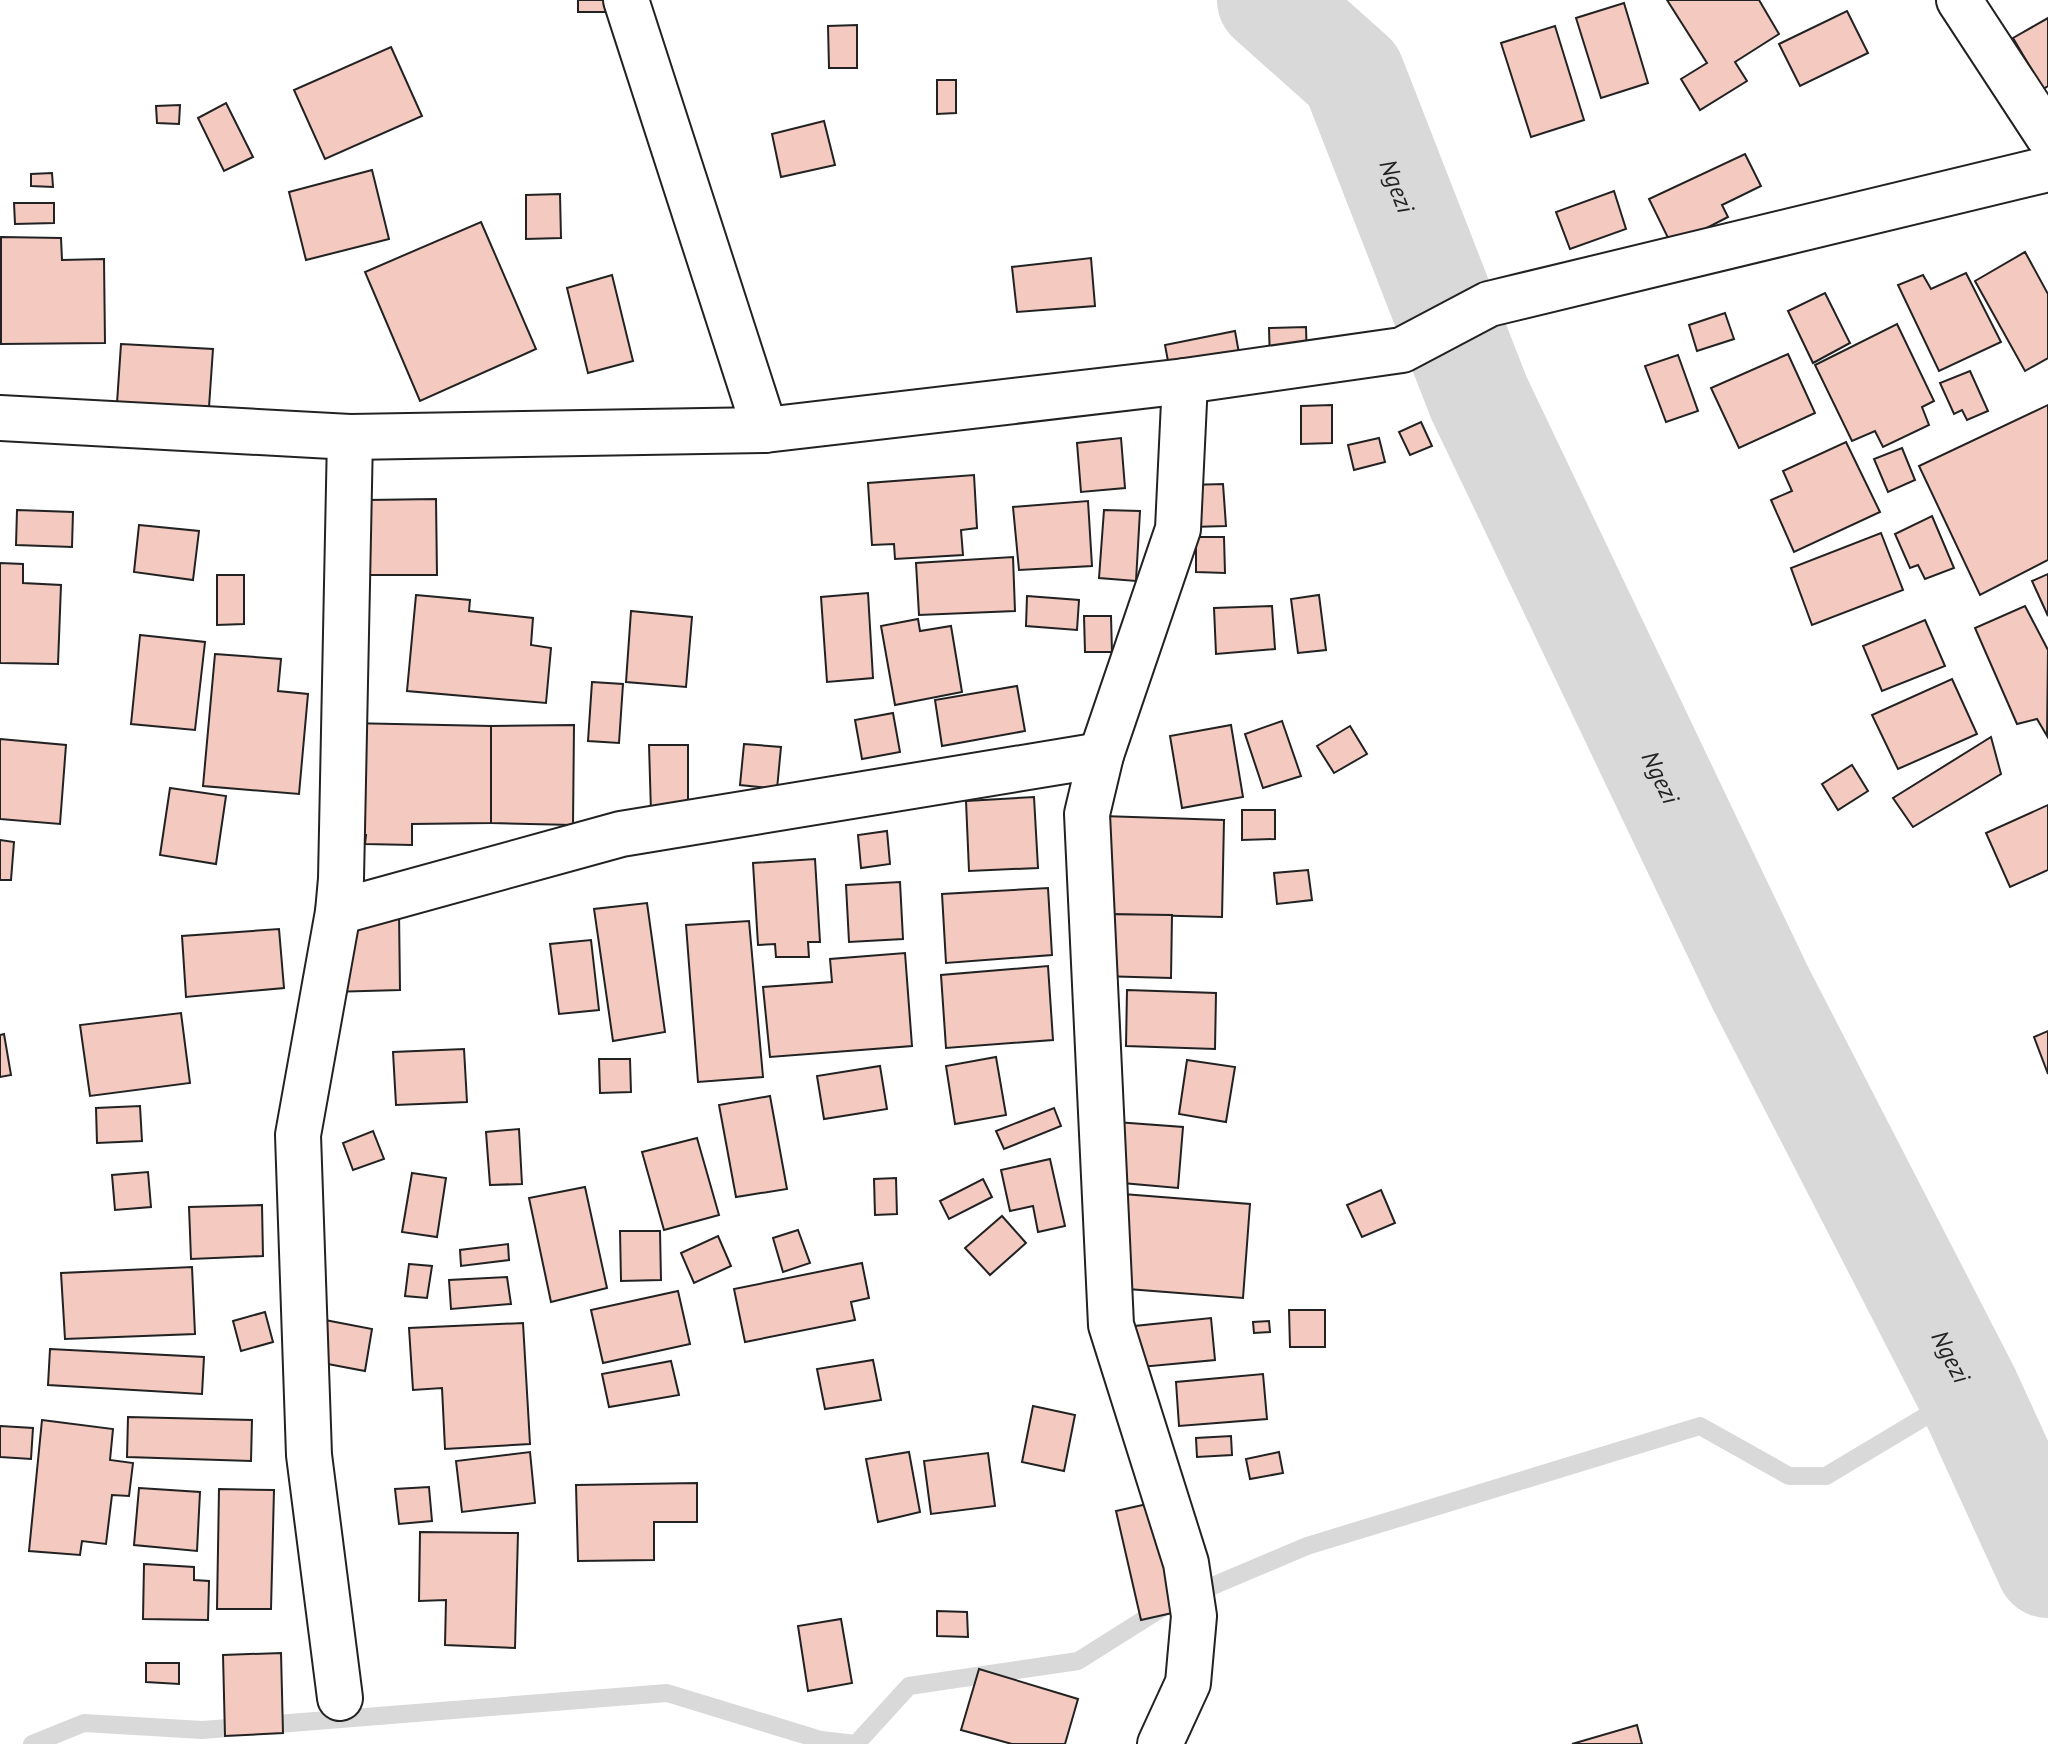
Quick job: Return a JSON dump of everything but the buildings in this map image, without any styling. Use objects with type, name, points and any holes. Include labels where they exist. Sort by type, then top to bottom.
[{"type":"street","points":[[626,0],[765,430]]},
{"type":"street","points":[[1959,0],[2048,136]]},
{"type":"street","points":[[0,418],[350,437],[765,430],[1185,381],[1402,350],[1489,304],[2048,169]]},
{"type":"street","points":[[1160,1744],[1188,1683],[1194,1616],[1186,1563],[1111,1325],[1087,814],[1101,755],[1178,529],[1185,381]]},
{"type":"street","points":[[340,1698],[309,1455],[298,1135],[338,912],[341,879],[350,437]]},
{"type":"street","points":[[338,912],[621,834],[1101,755]]},
{"type":"waterway","name":"Ngezi","points":[[1269,0],[1353,75],[1479,398],[1760,987],[1968,1391],[2048,1566]]},
{"type":"waterway","points":[[1189,1596],[1307,1546],[1700,1426],[1789,1476],[1826,1476],[1968,1391]]},
{"type":"waterway","points":[[32,1744],[84,1723],[202,1730],[667,1693],[821,1740],[856,1744],[909,1686],[1078,1661],[1162,1608]]}]
